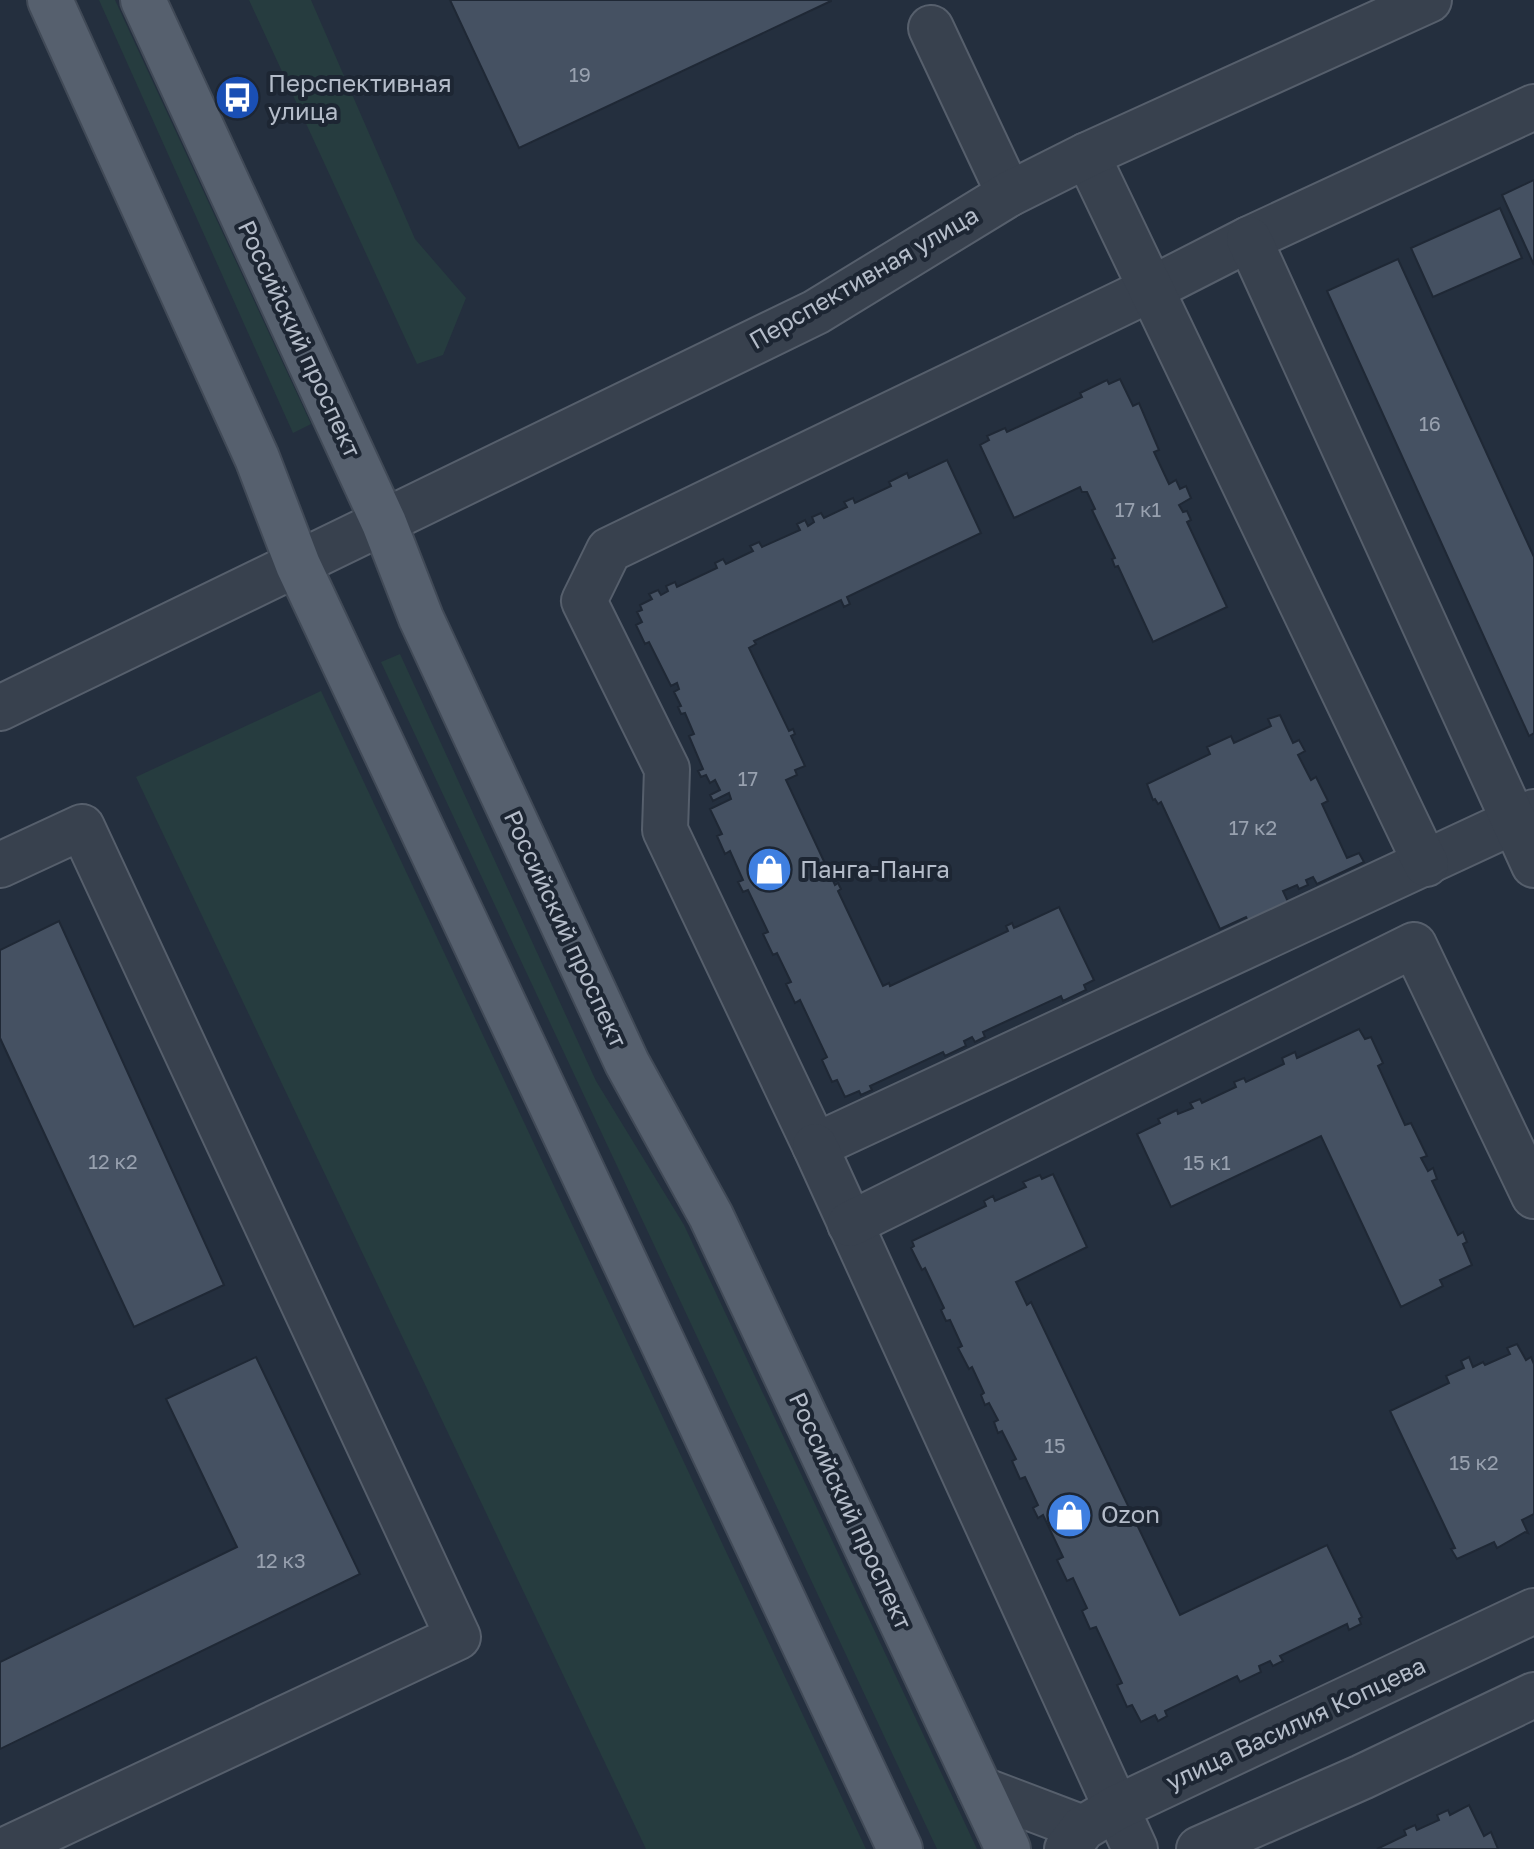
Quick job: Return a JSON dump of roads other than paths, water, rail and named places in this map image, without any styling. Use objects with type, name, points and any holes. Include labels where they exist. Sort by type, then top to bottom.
[{"type":"main road","points":[[50,0],[257,458],[298,565],[900,1849]]},
{"type":"main road","name":"Российский проспект","points":[[143,0],[384,523],[421,618],[627,1063],[711,1216],[1008,1849]]},
{"type":"street","name":"Перспективная улица","points":[[0,708],[816,312],[1009,194],[1087,155],[1429,0]]},
{"type":"street","points":[[931,28],[1009,194]]},
{"type":"street","points":[[1089,1828],[850,1224],[665,830],[667,769],[584,601],[609,550],[1249,239],[1534,107]]},
{"type":"street","points":[[1087,155],[1426,864]]},
{"type":"street","points":[[1249,239],[1524,816],[1534,865]]},
{"type":"street","points":[[815,1146],[1524,816]]},
{"type":"street","points":[[0,865],[82,827],[458,1637],[7,1849]]},
{"type":"street","points":[[850,1224],[1414,945],[1534,1196]]},
{"type":"street","name":"улица Василия Копцева","points":[[1089,1828],[1534,1611]]},
{"type":"street","points":[[1199,1849],[1362,1777],[1534,1695]]},
{"type":"street","points":[[980,1789],[1089,1828],[1135,1849]]},
{"type":"place","name":"Перспективная улица","points":[[237,98]]},
{"type":"place","name":"Панга-Панга","points":[[769,870]]},
{"type":"place","name":"Ozon","points":[[1070,1515]]}]
